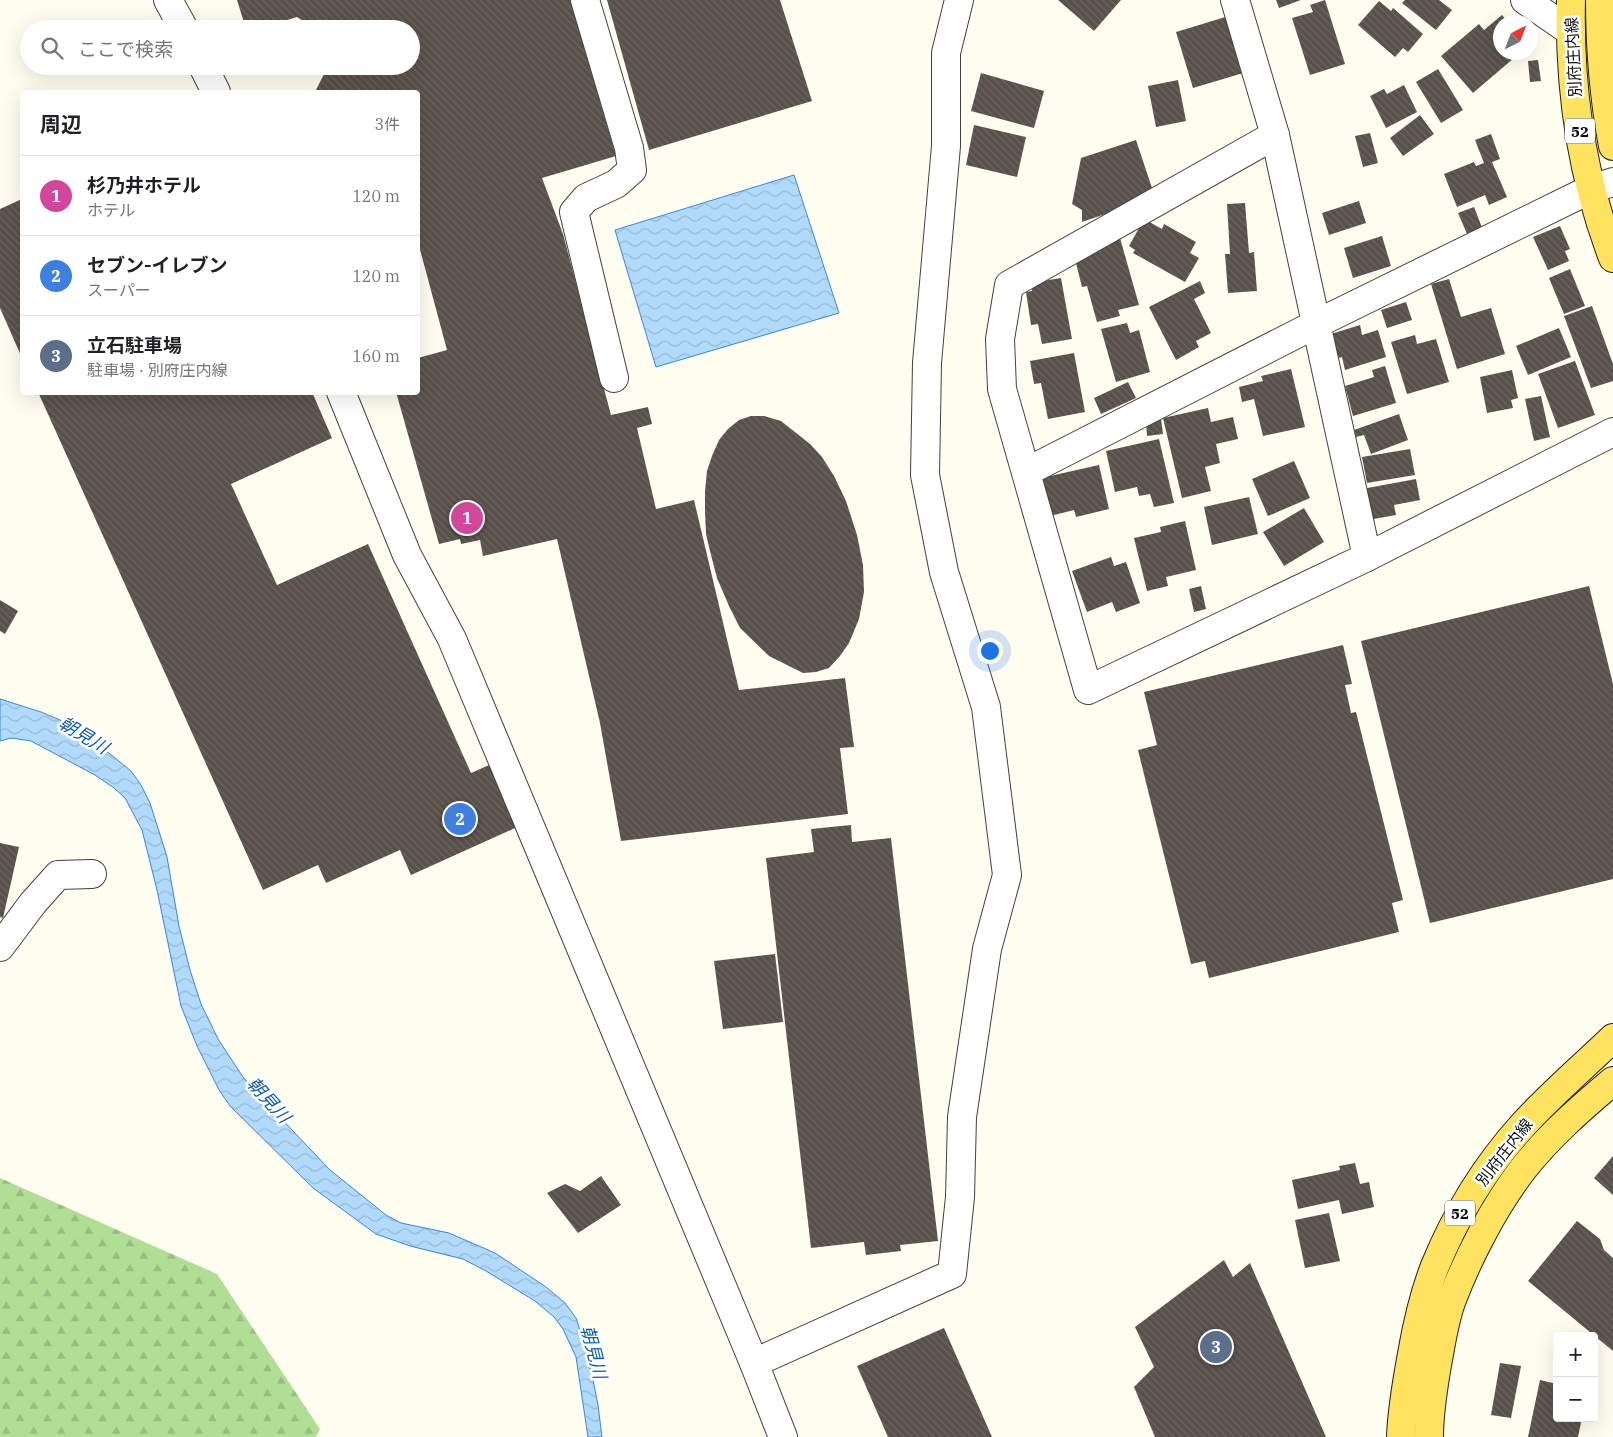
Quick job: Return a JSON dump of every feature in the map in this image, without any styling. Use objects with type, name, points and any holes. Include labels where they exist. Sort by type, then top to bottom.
[{"type":"main road","name":"別府庄内線","points":[[1571,0],[1570,43],[1577,117],[1602,186],[1613,258]]},
{"type":"main road","name":"別府庄内線","points":[[1600,0],[1601,48],[1606,110],[1613,146]]},
{"type":"main road","name":"別府庄内線","points":[[1401,1437],[1409,1368],[1419,1317],[1434,1267],[1456,1219],[1486,1171],[1523,1125],[1613,1038]]},
{"type":"main road","name":"別府庄内線","points":[[1429,1437],[1432,1390],[1442,1336],[1451,1303],[1488,1223],[1524,1167],[1569,1119],[1613,1081]]},
{"type":"street","points":[[168,0],[179,20]]},
{"type":"street","points":[[585,0],[629,148],[632,170],[616,184],[586,198],[574,212],[614,378]]},
{"type":"street","points":[[754,1364],[952,1274],[960,1197],[962,1117],[987,949],[1007,875],[986,707],[944,572],[925,475],[926,363],[946,146],[946,53],[959,0]]},
{"type":"street","points":[[1235,0],[1275,135],[1367,558]]},
{"type":"street","points":[[1525,0],[1570,31]]},
{"type":"street","points":[[208,75],[215,90]]},
{"type":"street","points":[[1275,135],[1009,285],[1000,339],[1002,389],[1088,690],[1367,558],[1613,432]]},
{"type":"street","points":[[1026,472],[1316,324],[1602,186]]},
{"type":"street","points":[[342,395],[407,555],[452,639],[783,1437]]},
{"type":"street","points":[[0,947],[33,903],[58,875],[92,874]]},
{"type":"green space","points":[[0,1178],[217,1274],[320,1429],[316,1437],[0,1437]]},
{"type":"water","points":[[794,175],[839,313],[656,367],[615,230]]},
{"type":"water","points":[[0,699],[60,720],[109,753],[131,771],[141,785],[150,803],[167,857],[179,926],[201,1004],[218,1039],[243,1077],[255,1091],[330,1170],[386,1215],[401,1223],[449,1233],[495,1253],[546,1287],[565,1303],[576,1318],[588,1355],[602,1437],[588,1437],[576,1357],[563,1329],[554,1317],[535,1301],[463,1259],[410,1246],[376,1234],[313,1188],[230,1106],[219,1090],[197,1046],[181,1006],[157,890],[142,830],[125,798],[95,775],[31,741],[11,738],[0,741]]},
{"type":"building","points":[[237,0],[570,0],[616,156],[542,178],[563,234],[611,415],[648,407],[652,424],[637,428],[656,509],[694,500],[739,690],[845,678],[854,747],[840,748],[848,814],[621,841],[600,723],[557,539],[483,556],[480,540],[461,544],[460,539],[439,544],[397,395],[420,395],[420,357],[447,350],[420,249],[420,90],[316,90],[324,75],[420,75],[420,20],[302,20],[297,17],[287,20],[243,20]]},
{"type":"building","points":[[607,0],[780,0],[812,101],[649,150]]},
{"type":"building","points":[[1058,0],[1121,0],[1094,31]]},
{"type":"building","points":[[1276,0],[1301,0],[1279,8]]},
{"type":"building","points":[[1325,0],[1345,64],[1310,75],[1292,18],[1313,12],[1310,5]]},
{"type":"building","points":[[1405,0],[1439,0],[1452,10],[1436,30],[1402,3]]},
{"type":"building","points":[[1379,1],[1391,11],[1393,8],[1423,34],[1408,52],[1403,48],[1395,57],[1358,25]]},
{"type":"building","points":[[1232,15],[1250,71],[1193,88],[1176,32]]},
{"type":"building","points":[[1493,22],[1493,60],[1512,60],[1473,93],[1441,56],[1479,24],[1484,30]]},
{"type":"building","points":[[1538,60],[1541,81],[1530,82],[1528,61]]},
{"type":"building","points":[[1438,69],[1463,110],[1441,123],[1416,82]]},
{"type":"building","points":[[981,73],[1044,91],[1034,128],[971,111]]},
{"type":"building","points":[[1178,80],[1186,121],[1156,127],[1148,86]]},
{"type":"building","points":[[1404,85],[1417,112],[1386,128],[1370,96],[1384,89],[1387,94]]},
{"type":"building","points":[[1420,115],[1434,134],[1403,156],[1390,138]]},
{"type":"building","points":[[974,125],[1026,137],[1017,177],[966,165]]},
{"type":"building","points":[[1370,133],[1378,163],[1363,167],[1355,136]]},
{"type":"building","points":[[1491,134],[1500,159],[1492,162],[1507,197],[1489,205],[1485,195],[1457,207],[1444,174],[1474,162],[1476,166],[1484,163],[1475,140]]},
{"type":"building","points":[[1136,140],[1155,197],[1082,222],[1082,210],[1072,204],[1081,158]]},
{"type":"building","points":[[20,200],[20,353],[0,308],[0,209]]},
{"type":"building","points":[[1359,201],[1366,223],[1329,235],[1322,213]]},
{"type":"building","points":[[1245,203],[1249,253],[1254,252],[1257,291],[1228,293],[1225,254],[1230,254],[1227,204]]},
{"type":"building","points":[[1474,207],[1483,230],[1468,236],[1458,213]]},
{"type":"building","points":[[1144,219],[1162,229],[1164,224],[1196,242],[1190,253],[1199,258],[1185,282],[1133,253],[1135,250],[1129,246]]},
{"type":"building","points":[[1560,226],[1570,249],[1565,251],[1569,261],[1548,270],[1533,237]]},
{"type":"building","points":[[1382,236],[1391,266],[1353,278],[1344,248]]},
{"type":"building","points":[[1120,238],[1139,305],[1118,310],[1120,316],[1097,322],[1087,286],[1082,287],[1074,255],[1108,246],[1107,241]]},
{"type":"building","points":[[1570,269],[1585,306],[1564,314],[1549,278]]},
{"type":"building","points":[[1061,278],[1072,339],[1042,344],[1038,324],[1031,325],[1026,292],[1032,291],[1031,283]]},
{"type":"building","points":[[1449,279],[1461,317],[1491,308],[1505,354],[1457,369],[1431,284]]},
{"type":"building","points":[[1200,281],[1205,293],[1194,299],[1211,333],[1196,341],[1199,347],[1176,360],[1149,307]]},
{"type":"building","points":[[1406,302],[1412,320],[1387,328],[1381,310]]},
{"type":"building","points":[[1592,306],[1613,364],[1613,381],[1591,388],[1564,316]]},
{"type":"building","points":[[1127,323],[1130,333],[1139,330],[1150,372],[1116,382],[1101,329]]},
{"type":"building","points":[[1360,325],[1362,335],[1378,330],[1386,357],[1345,370],[1342,357],[1339,358],[1331,334]]},
{"type":"building","points":[[1559,328],[1571,357],[1528,375],[1516,346]]},
{"type":"building","points":[[1415,335],[1417,344],[1436,339],[1449,382],[1407,394],[1391,342]]},
{"type":"building","points":[[1074,353],[1085,412],[1048,419],[1041,383],[1034,384],[1030,361]]},
{"type":"building","points":[[1575,361],[1595,415],[1558,428],[1538,374]]},
{"type":"building","points":[[1385,366],[1396,403],[1353,416],[1345,386],[1374,377],[1372,370]]},
{"type":"building","points":[[1291,369],[1305,427],[1263,436],[1254,399],[1242,402],[1239,387],[1263,381],[1261,376]]},
{"type":"building","points":[[1512,370],[1518,398],[1511,400],[1513,408],[1487,413],[1480,377]]},
{"type":"building","points":[[1128,382],[1136,398],[1101,414],[1094,398]]},
{"type":"building","points":[[39,395],[313,395],[332,438],[231,484],[277,585],[368,544],[471,773],[496,762],[524,824],[411,875],[400,850],[326,883],[318,865],[263,890]]},
{"type":"building","points":[[1541,396],[1550,437],[1534,441],[1525,399]]},
{"type":"building","points":[[1208,408],[1211,422],[1233,417],[1238,439],[1216,444],[1220,463],[1205,467],[1211,491],[1182,498],[1163,418]]},
{"type":"building","points":[[1399,414],[1408,440],[1371,454],[1364,435],[1356,437],[1354,430]]},
{"type":"building","points":[[751,416],[764,416],[781,421],[810,444],[822,457],[846,501],[857,535],[863,565],[864,592],[859,619],[849,643],[840,656],[829,668],[816,672],[803,673],[769,656],[740,628],[717,578],[710,551],[706,534],[705,511],[707,471],[719,440],[739,420]]},
{"type":"building","points":[[1161,419],[1163,434],[1147,436],[1146,420]]},
{"type":"building","points":[[1159,439],[1174,503],[1154,507],[1150,494],[1139,496],[1137,487],[1115,492],[1106,451]]},
{"type":"building","points":[[1410,449],[1415,475],[1367,483],[1362,457]]},
{"type":"building","points":[[1294,461],[1310,498],[1268,516],[1252,479]]},
{"type":"building","points":[[1099,465],[1109,509],[1076,517],[1074,510],[1050,516],[1041,478]]},
{"type":"building","points":[[1416,479],[1420,500],[1394,505],[1396,515],[1368,520],[1362,489]]},
{"type":"building","points":[[1249,497],[1258,534],[1212,545],[1204,507]]},
{"type":"building","points":[[1304,508],[1324,542],[1284,566],[1263,532]]},
{"type":"building","points":[[1185,521],[1196,570],[1166,577],[1168,586],[1147,591],[1134,538],[1161,532],[1160,527]]},
{"type":"building","points":[[1111,557],[1114,566],[1126,562],[1140,603],[1116,612],[1112,602],[1087,612],[1072,571]]},
{"type":"building","points":[[1201,586],[1206,609],[1194,612],[1189,589]]},
{"type":"building","points":[[1589,586],[1613,684],[1613,879],[1430,923],[1361,641]]},
{"type":"building","points":[[0,600],[18,611],[5,634],[0,631]]},
{"type":"building","points":[[1343,645],[1352,684],[1345,685],[1351,713],[1356,712],[1403,900],[1392,903],[1399,932],[1209,978],[1205,961],[1191,964],[1138,750],[1157,745],[1144,692]]},
{"type":"building","points":[[851,825],[852,842],[891,838],[938,1241],[900,1245],[901,1251],[866,1255],[864,1242],[811,1248],[766,858],[814,852],[811,829]]},
{"type":"building","points":[[0,843],[19,847],[3,918],[0,917]]},
{"type":"building","points":[[775,954],[783,1022],[723,1029],[714,961]]},
{"type":"building","points":[[1613,1156],[1613,1195],[1594,1178]]},
{"type":"building","points":[[1355,1163],[1360,1184],[1369,1182],[1374,1207],[1342,1214],[1339,1200],[1298,1209],[1292,1180],[1340,1170],[1339,1166]]},
{"type":"building","points":[[601,1176],[621,1205],[578,1233],[547,1193],[565,1184],[580,1191]]},
{"type":"building","points":[[1329,1213],[1340,1261],[1305,1268],[1295,1220]]},
{"type":"building","points":[[1577,1221],[1600,1239],[1604,1250],[1613,1258],[1613,1351],[1598,1339],[1598,1332],[1590,1332],[1528,1281]]},
{"type":"building","points":[[1224,1260],[1233,1277],[1250,1263],[1326,1437],[1155,1437],[1134,1387],[1154,1367],[1135,1327]]},
{"type":"building","points":[[944,1328],[992,1437],[888,1437],[857,1366]]},
{"type":"building","points":[[1500,1363],[1521,1366],[1511,1418],[1491,1415]]},
{"type":"building","points":[[1540,1380],[1553,1383],[1553,1422],[1581,1422],[1578,1437],[1528,1437]]},
{"type":"place","name":"杉乃井ホテル","points":[[467,518]]},
{"type":"place","name":"セブン-イレブン","points":[[460,819]]},
{"type":"place","name":"立石駐車場","points":[[1216,1347]]},
{"type":"water label","name":"朝見川","points":[[84,735]]},
{"type":"water label","name":"朝見川","points":[[269,1100]]},
{"type":"water label","name":"朝見川","points":[[594,1352]]}]
